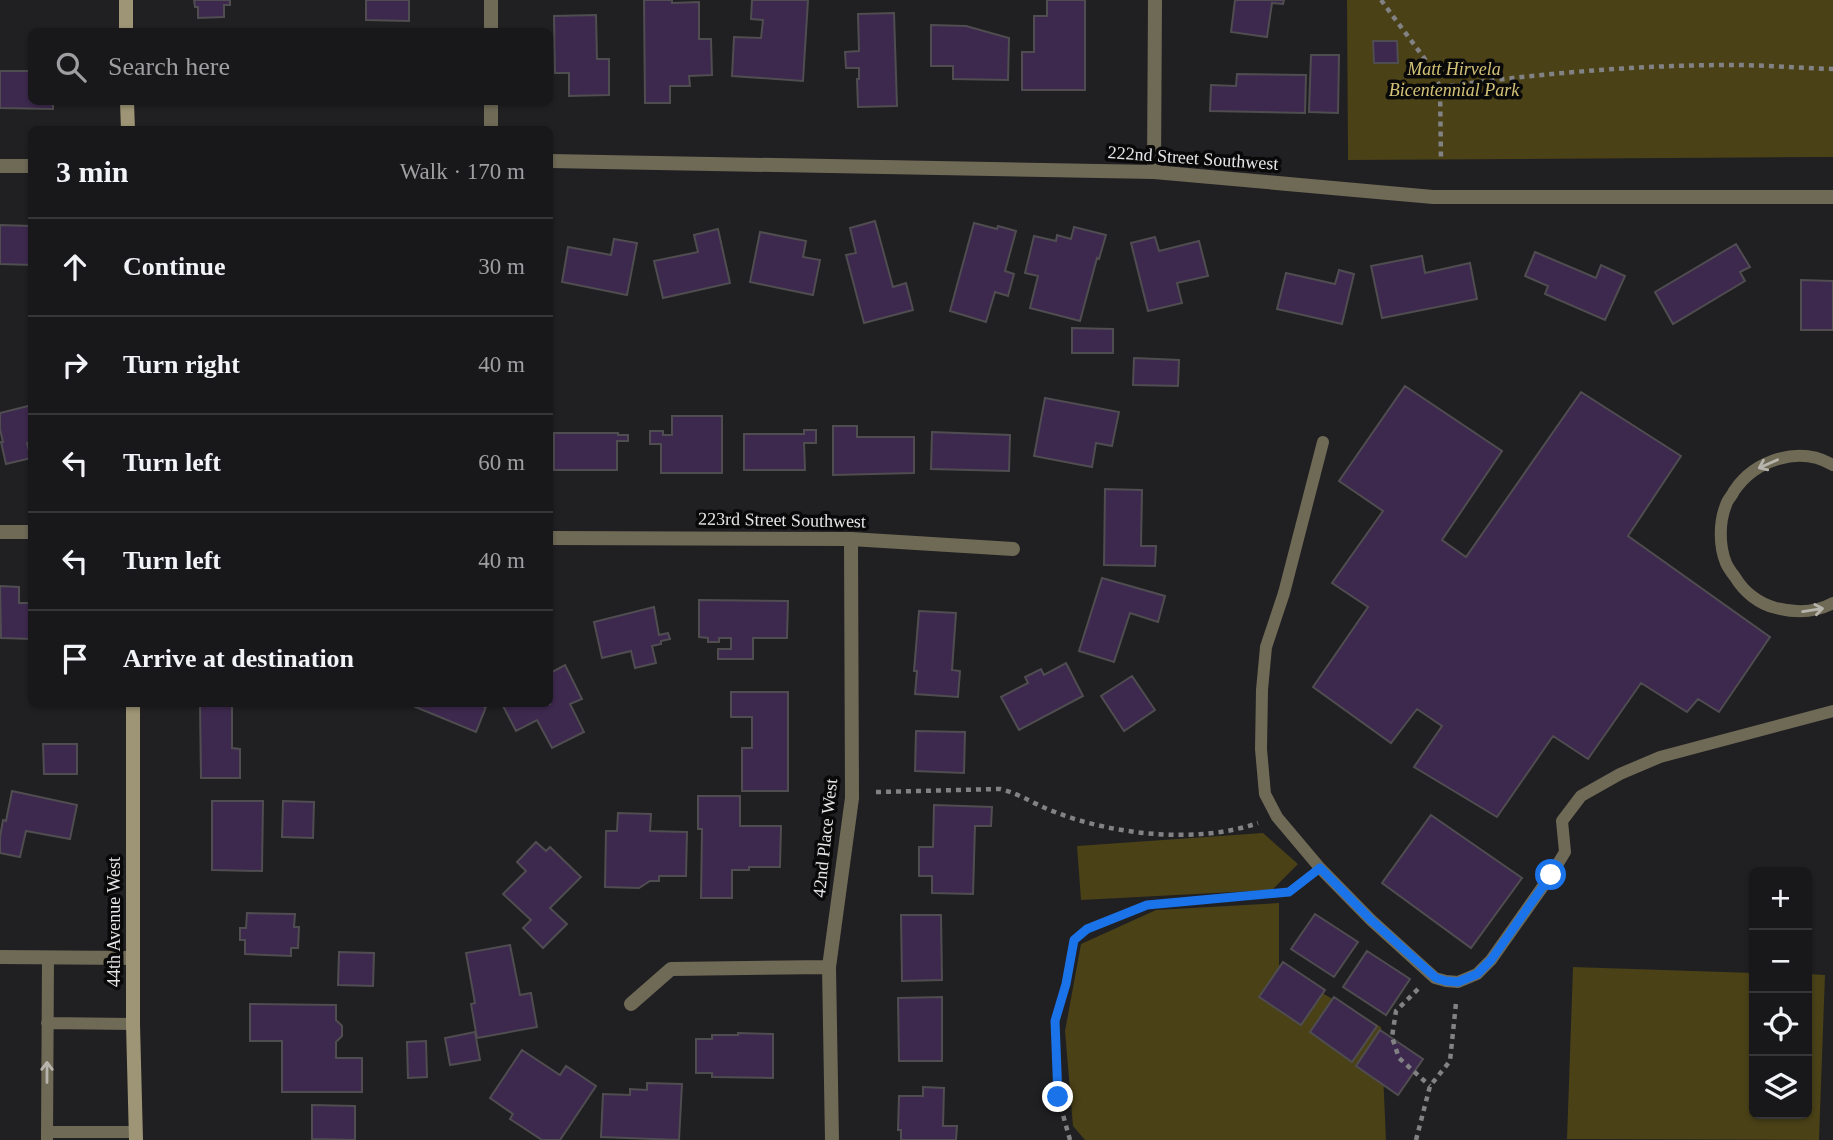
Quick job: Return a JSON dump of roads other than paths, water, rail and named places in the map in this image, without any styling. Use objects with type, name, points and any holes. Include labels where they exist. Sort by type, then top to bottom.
[{"type":"main road","points":[[126,0],[126,28]]},
{"type":"main road","points":[[127,105],[128,126]]},
{"type":"main road","name":"44th Avenue West","points":[[132,707],[136,1136]]},
{"type":"street","points":[[491,0],[491,28]]},
{"type":"street","points":[[1154,172],[1155,0]]},
{"type":"street","points":[[491,105],[491,126]]},
{"type":"street","name":"222nd Street Southwest","points":[[553,161],[1154,172],[1433,197],[1833,197]]},
{"type":"street","points":[[0,166],[28,166]]},
{"type":"street","points":[[0,532],[28,532]]},
{"type":"street","name":"223rd Street Southwest","points":[[553,538],[851,539],[1013,549]]},
{"type":"street","name":"42nd Place West","points":[[832,1140],[829,967],[852,798],[851,539]]},
{"type":"street","points":[[0,957],[133,958]]},
{"type":"street","points":[[631,1004],[671,969],[829,967]]},
{"type":"lane","points":[[1323,442],[1284,593],[1266,647],[1261,749],[1265,794],[1277,817],[1320,868],[1371,920],[1436,978],[1458,982],[1477,974],[1491,960],[1551,875],[1564,852],[1562,821],[1581,796],[1620,774],[1660,757],[1833,710]]},
{"type":"lane","points":[[1833,465],[1824,460],[1795,455],[1766,463],[1742,480],[1726,504],[1720,534],[1726,563],[1741,587],[1765,605],[1794,612],[1823,609],[1833,603]]},
{"type":"lane","points":[[48,957],[48,1136],[99,1131],[136,1136]]},
{"type":"lane","points":[[47,1023],[133,1024]]},
{"type":"park label","name":"Matt Hirvela Bicentennial Park","points":[[1454,79]]}]
